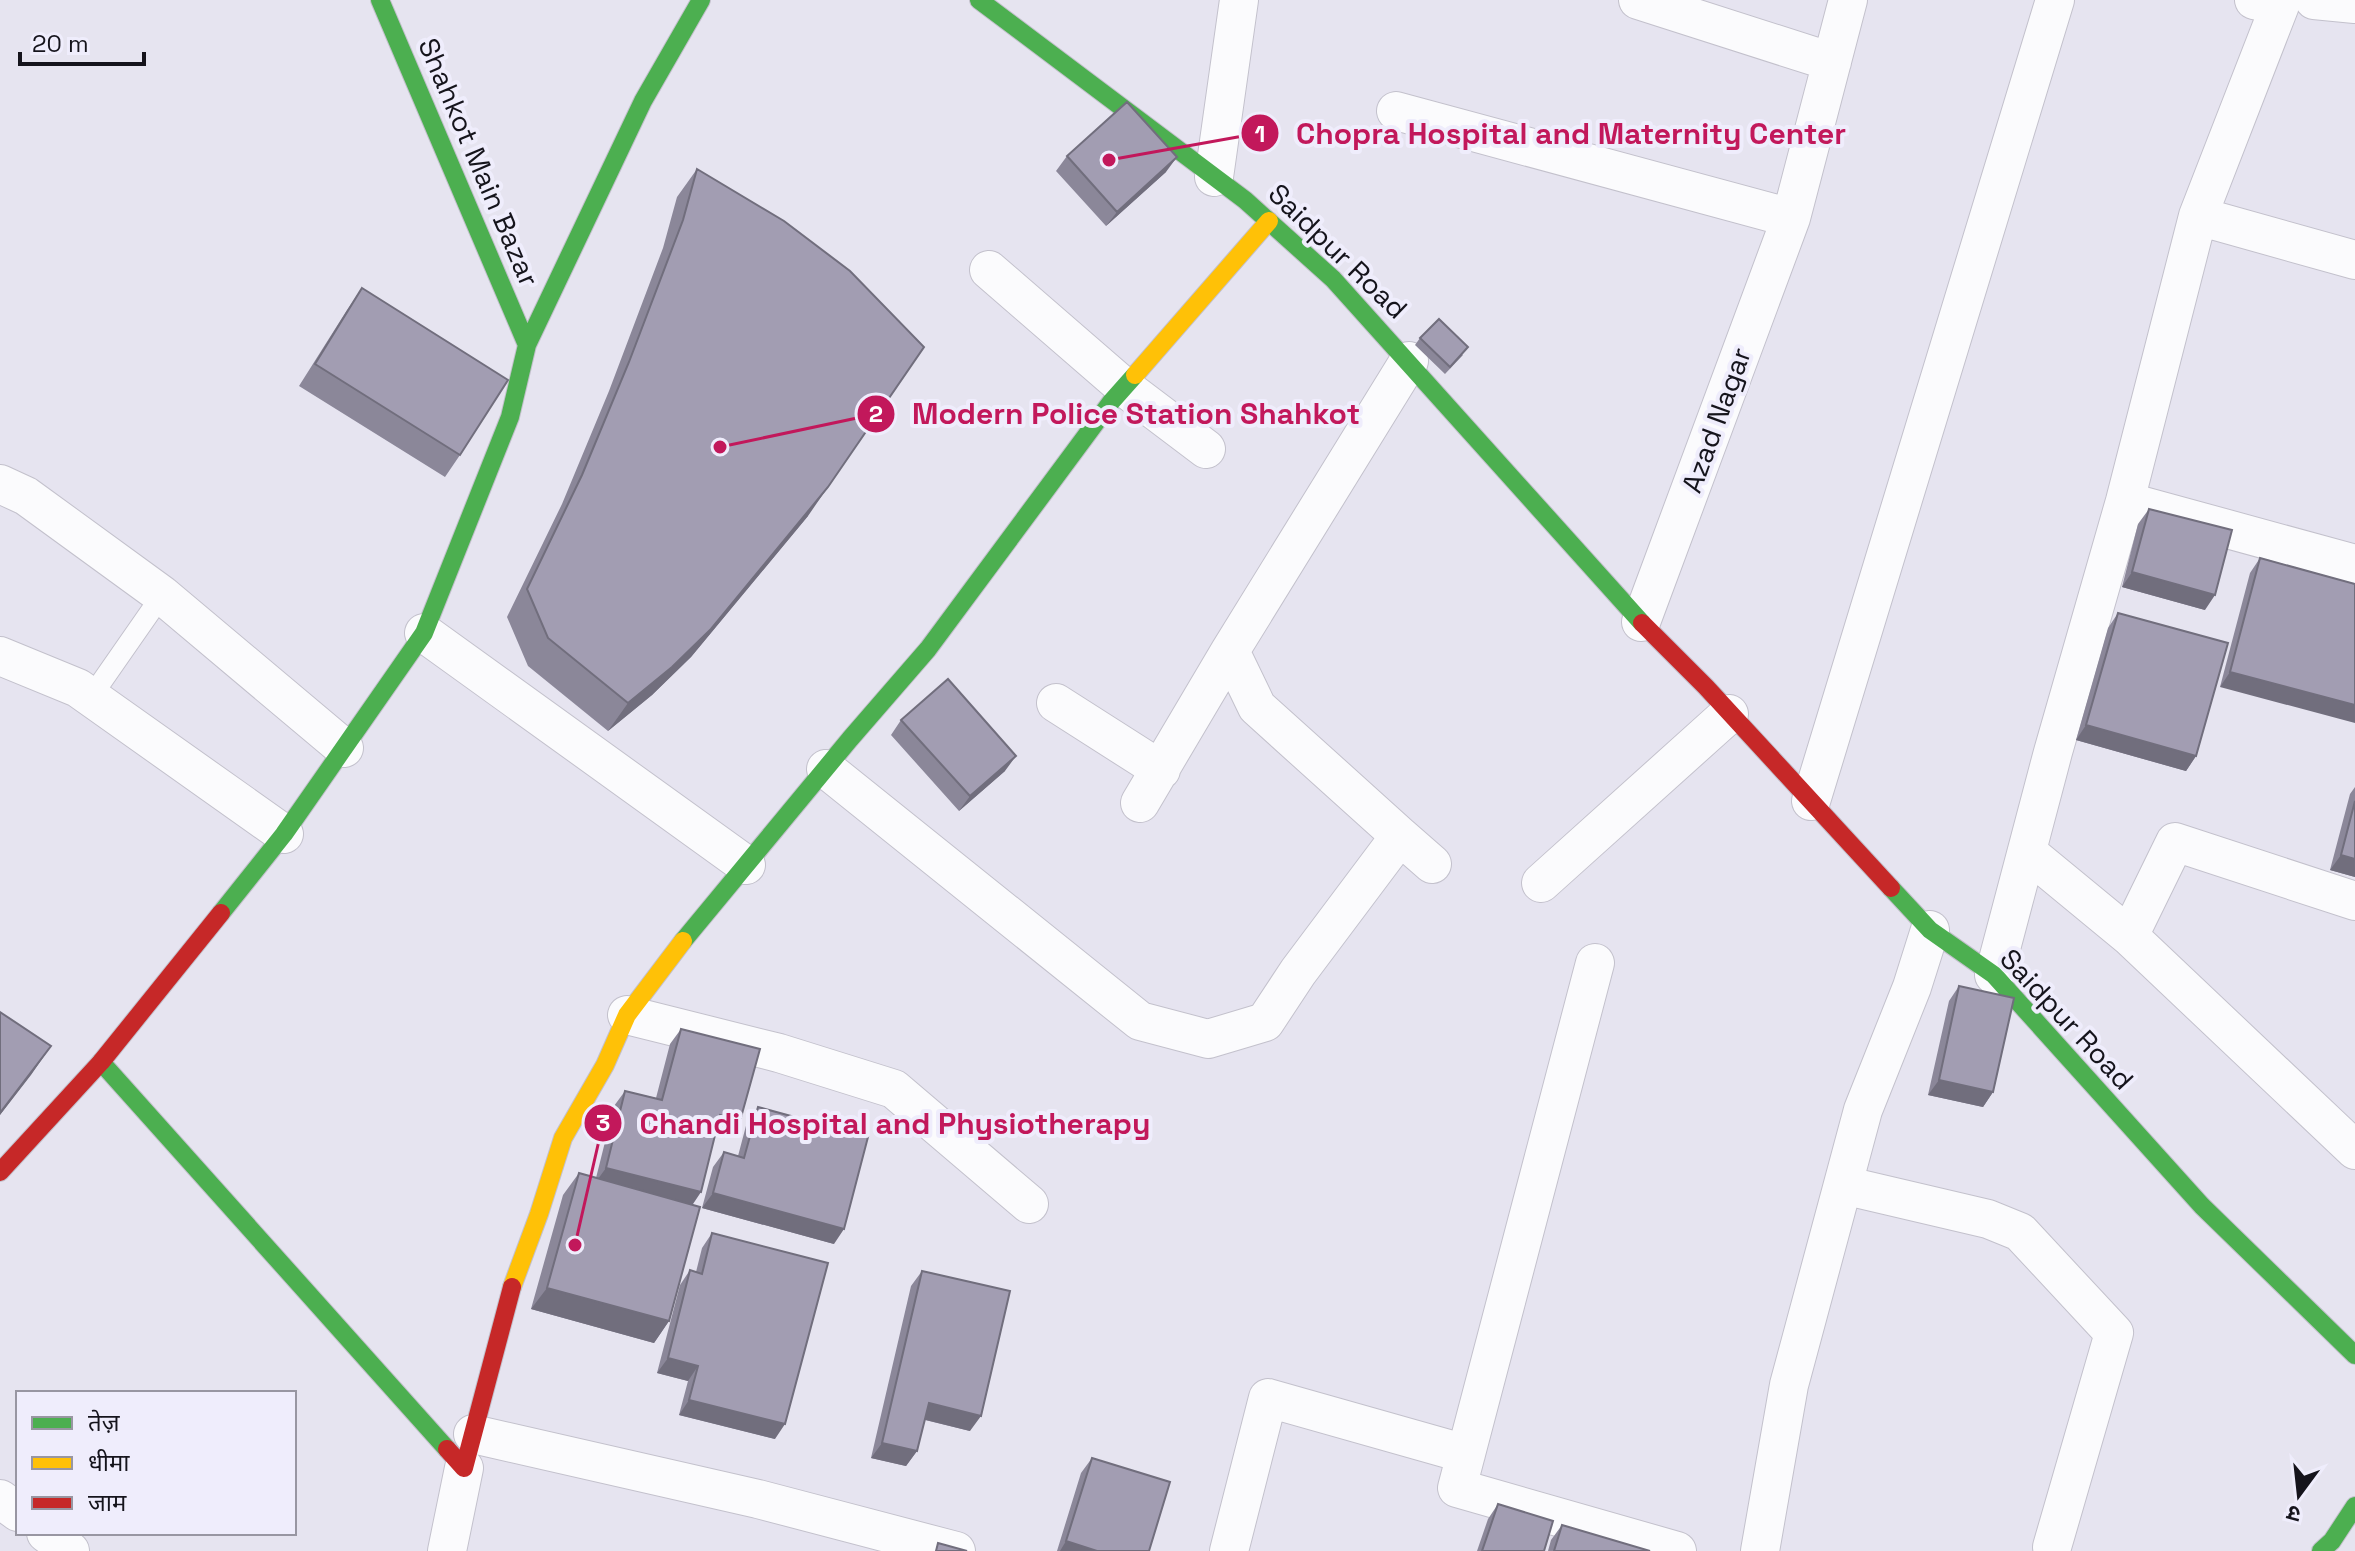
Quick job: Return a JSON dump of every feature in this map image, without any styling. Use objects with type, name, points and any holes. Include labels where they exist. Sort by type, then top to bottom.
[{"type":"street","name":"Shahkot Main Bazar","points":[[380,0],[527,345]]},
{"type":"street","name":"Saidpur Road","points":[[979,0],[1214,177],[1333,279],[1641,622]]},
{"type":"street","points":[[1214,177],[1239,0]]},
{"type":"street","points":[[1638,0],[1832,62]]},
{"type":"street","name":"Azad Nagar","points":[[1641,622],[1791,218],[1848,0]]},
{"type":"street","points":[[1811,801],[2055,0]]},
{"type":"street","points":[[1994,975],[2125,501],[2198,216],[2287,1],[2355,4]]},
{"type":"street","points":[[0,1172],[101,1062],[284,834],[424,633],[510,417],[527,345],[689,6]]},
{"type":"street","points":[[1396,111],[1791,218]]},
{"type":"street","points":[[2198,216],[2355,260]]},
{"type":"street","points":[[447,1551],[505,1305],[563,1138],[605,1065],[627,1015],[746,865],[928,649],[1124,387],[1269,221]]},
{"type":"street","points":[[989,270],[1124,387],[1206,449]]},
{"type":"street","points":[[1140,803],[1409,361]]},
{"type":"street","points":[[0,484],[26,496],[162,595],[344,748]]},
{"type":"street","points":[[2125,501],[2355,564]]},
{"type":"street","points":[[1541,883],[1718,700],[1641,622]]},
{"type":"street","points":[[424,633],[746,865]]},
{"type":"street","points":[[1230,651],[1257,707],[1432,864]]},
{"type":"street","points":[[0,656],[78,688],[284,834]]},
{"type":"street","name":"Saidpur Road","points":[[1718,700],[1930,930],[1994,975],[2202,1206],[2355,1355]]},
{"type":"street","points":[[1056,703],[1161,770]]},
{"type":"street","points":[[826,769],[1140,1021],[1208,1039],[1265,1022],[1298,972],[1400,836]]},
{"type":"street","points":[[2129,936],[2175,842],[2355,901]]},
{"type":"street","points":[[2027,852],[2129,936],[2355,1150]]},
{"type":"street","points":[[1760,1551],[1789,1385],[1863,1110],[1912,987],[1930,930]]},
{"type":"street","points":[[1595,963],[1457,1488],[1677,1551]]},
{"type":"street","points":[[627,1015],[779,1053],[894,1089],[1029,1204]]},
{"type":"street","points":[[101,1062],[469,1451],[758,1499],[956,1551]]},
{"type":"street","points":[[1843,1185],[1988,1219],[2020,1232],[2114,1333],[2052,1547]]},
{"type":"street","points":[[1229,1551],[1268,1398],[1466,1454]]},
{"type":"street","points":[[2321,1551],[2332,1541],[2355,1506]]},
{"type":"lane","points":[[91,697],[162,595]]},
{"type":"building","points":[[1127,102],[1177,157],[1117,212],[1067,156]]},
{"type":"building","points":[[697,169],[784,221],[850,271],[924,347],[828,487],[711,629],[672,667],[628,703],[548,638],[527,589],[582,475],[629,362],[683,220]]},
{"type":"building","points":[[362,288],[508,380],[460,455],[315,364]]},
{"type":"building","points":[[1439,319],[1468,347],[1450,367],[1420,338]]},
{"type":"building","points":[[2149,509],[2232,530],[2215,595],[2132,572]]},
{"type":"building","points":[[2260,558],[2355,584],[2355,705],[2230,672]]},
{"type":"building","points":[[2118,613],[2228,643],[2196,756],[2086,725]]},
{"type":"building","points":[[948,679],[1016,756],[970,796],[901,720]]},
{"type":"building","points":[[2355,801],[2355,859],[2341,855]]},
{"type":"building","points":[[1959,986],[2014,998],[1993,1092],[1939,1080]]},
{"type":"building","points":[[0,1012],[51,1046],[0,1113]]},
{"type":"building","points":[[681,1029],[760,1049],[740,1121],[720,1115],[701,1192],[606,1168],[625,1091],[662,1100]]},
{"type":"building","points":[[758,1107],[868,1137],[844,1229],[713,1193],[724,1152],[744,1158]]},
{"type":"building","points":[[579,1173],[700,1207],[669,1321],[547,1288]]},
{"type":"building","points":[[712,1233],[828,1263],[785,1424],[689,1400],[698,1366],[668,1358],[690,1270],[702,1274]]},
{"type":"building","points":[[922,1271],[1010,1291],[981,1416],[929,1403],[917,1451],[882,1443]]},
{"type":"building","points":[[1092,1458],[1170,1482],[1149,1551],[1097,1551],[1066,1541]]},
{"type":"building","points":[[1498,1504],[1553,1521],[1544,1551],[1482,1551]]},
{"type":"building","points":[[1562,1525],[1650,1551],[1554,1551]]},
{"type":"building","points":[[938,1543],[967,1551],[936,1551]]},
{"type":"traffic: fast","points":[[380,0],[527,345]]},
{"type":"traffic: fast","points":[[221,913],[284,834],[424,633],[510,417],[527,345],[643,101],[701,0]]},
{"type":"traffic: fast","points":[[979,0],[1245,200],[1333,279],[1642,623]]},
{"type":"traffic: fast","points":[[683,941],[928,649],[1111,402],[1135,375]]},
{"type":"traffic: fast","points":[[1891,888],[1930,930],[1994,975],[2202,1206],[2355,1355]]},
{"type":"traffic: fast","points":[[101,1062],[447,1449]]},
{"type":"traffic: fast","points":[[2321,1551],[2332,1541],[2355,1506]]},
{"type":"traffic: slow","points":[[1135,375],[1269,221]]},
{"type":"traffic: slow","points":[[512,1287],[563,1138],[605,1065],[627,1015],[683,941]]},
{"type":"traffic: jam","points":[[1642,623],[1706,687],[1891,888]]},
{"type":"traffic: jam","points":[[0,1172],[101,1062],[221,913]]},
{"type":"traffic: jam","points":[[447,1449],[464,1468],[512,1287]]},
{"type":"place","name":"Chopra Hospital and Maternity Center","points":[[1109,160]]},
{"type":"place","name":"Modern Police Station Shahkot","points":[[720,447]]},
{"type":"place","name":"Chandi Hospital and Physiotherapy","points":[[575,1245]]}]
